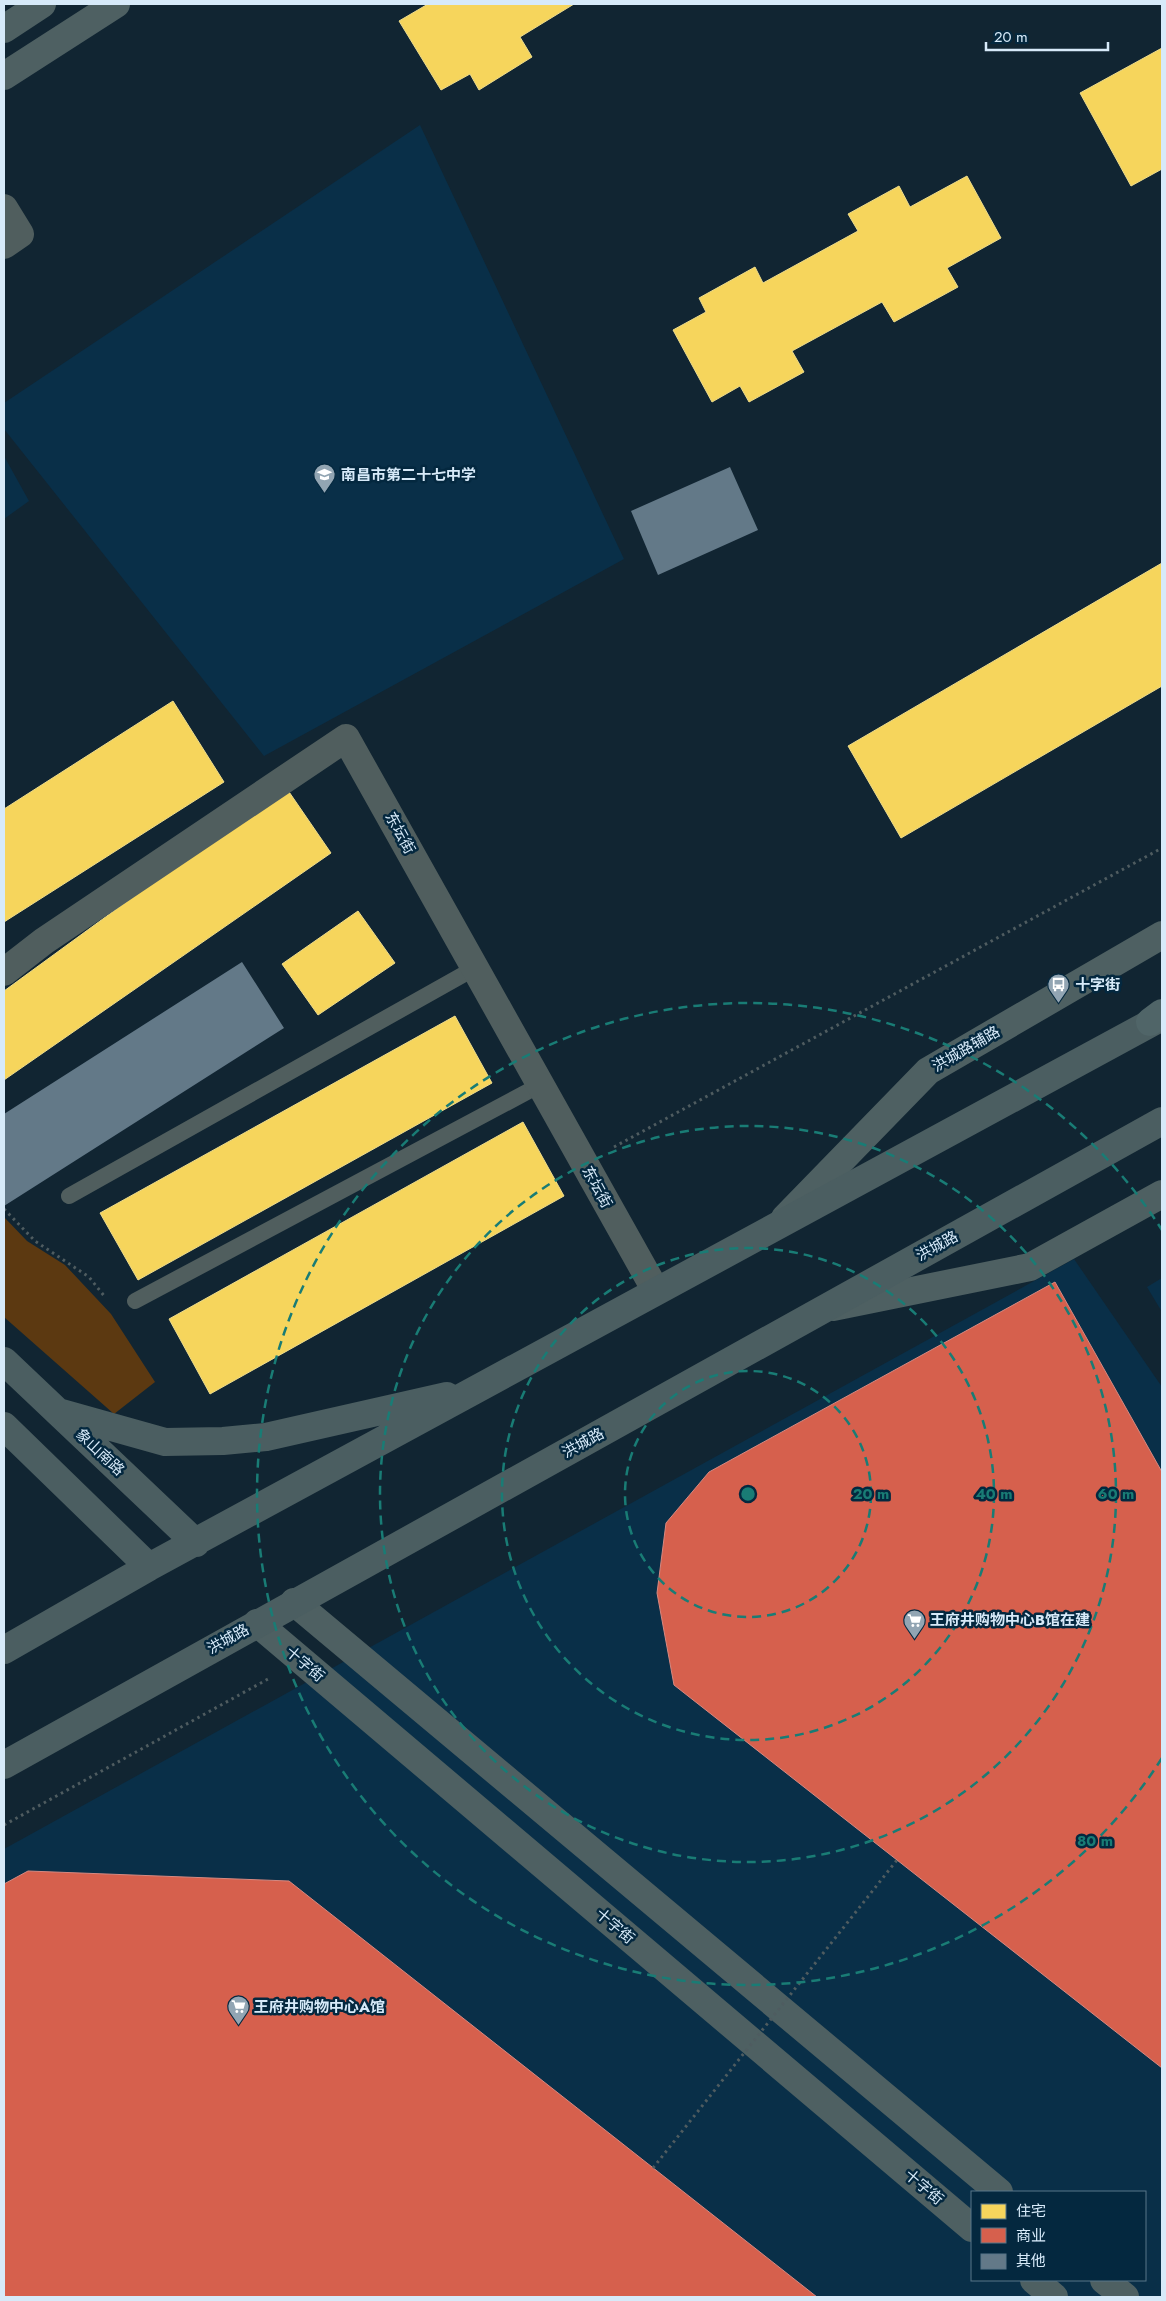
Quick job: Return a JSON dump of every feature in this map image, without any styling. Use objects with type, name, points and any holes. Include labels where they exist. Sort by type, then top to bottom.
[{"type":"main road","points":[[4,29],[42,4]]},
{"type":"main road","points":[[4,76],[116,4]]},
{"type":"main road","name":"洪城路辅路","points":[[781,1223],[928,1071],[1162,935]]},
{"type":"main road","points":[[4,1650],[149,1567],[1158,1017]]},
{"type":"main road","name":"洪城路","points":[[4,1765],[294,1602],[1162,1121]]},
{"type":"main road","points":[[824,1309],[1030,1267],[1162,1194]]},
{"type":"main road","name":"象山南路","points":[[4,1361],[196,1543]]},
{"type":"main road","points":[[58,1412],[165,1442],[223,1441],[266,1437],[478,1389]]},
{"type":"main road","points":[[4,1426],[149,1567]]},
{"type":"main road","points":[[294,1602],[999,2191]]},
{"type":"main road","name":"十字街","points":[[257,1623],[971,2227]]},
{"type":"main road","points":[[1035,2281],[1054,2297]]},
{"type":"main road","points":[[1105,2281],[1125,2297]]},
{"type":"street","points":[[4,208],[20,234],[4,245]]},
{"type":"street","name":"东坛街","points":[[4,972],[44,941],[346,738],[656,1291]]},
{"type":"lane","points":[[68,1196],[475,968]]},
{"type":"lane","points":[[135,1301],[540,1085]]},
{"type":"path","points":[[584,1163],[1162,848]]},
{"type":"path","points":[[4,1209],[35,1241],[88,1277],[118,1312],[135,1301]]},
{"type":"path","points":[[4,1825],[301,1660]]},
{"type":"path","points":[[653,2168],[897,1860]]},
{"type":"shaded area","name":"南昌市第二十七中学","points":[[420,125],[624,559],[264,756],[4,429],[4,403]]},
{"type":"shaded area","points":[[4,456],[29,501],[4,519]]},
{"type":"shaded area","points":[[4,1217],[27,1241],[65,1265],[111,1314],[155,1382],[114,1414],[4,1317]]},
{"type":"shaded area","points":[[1074,1259],[1162,1387],[1162,2297],[4,2297],[4,1849]]},
{"type":"shaded area","points":[[1162,1278],[1162,1312],[1147,1287]]},
{"type":"building: 住宅","points":[[428,4],[574,4],[520,37],[532,57],[479,90],[470,74],[441,90],[399,21]]},
{"type":"building: 住宅","points":[[1162,48],[1162,169],[1131,186],[1080,93]]},
{"type":"building: 住宅","points":[[967,176],[1001,238],[947,268],[958,287],[894,322],[882,302],[792,351],[804,372],[749,402],[740,386],[712,402],[673,330],[706,312],[699,298],[755,267],[763,283],[858,231],[848,214],[899,186],[910,207]]},
{"type":"building: 住宅","points":[[1162,563],[1162,686],[901,838],[848,746]]},
{"type":"building: 住宅","points":[[173,701],[224,782],[4,922],[4,809]]},
{"type":"building: 住宅","points":[[285,786],[331,853],[4,1080],[4,991]]},
{"type":"building: 住宅","points":[[358,911],[395,963],[318,1015],[282,964]]},
{"type":"building: 住宅","points":[[455,1016],[492,1083],[138,1280],[100,1213]]},
{"type":"building: 住宅","points":[[523,1122],[564,1196],[210,1394],[169,1319]]},
{"type":"building: 商业","name":"王府井购物中心B馆在建","points":[[1055,1282],[1162,1472],[1162,2068],[674,1685],[657,1593],[666,1523],[709,1472]]},
{"type":"building: 商业","name":"王府井购物中心A馆","points":[[28,1871],[289,1881],[817,2297],[4,2297],[4,1884]]},
{"type":"building: 其他","points":[[730,467],[758,530],[658,575],[631,511]]},
{"type":"building: 其他","points":[[242,962],[284,1028],[4,1206],[4,1114]]},
{"type":"place","name":"南昌市第二十七中学","points":[[325,494]]},
{"type":"place","name":"十字街","points":[[1059,1004]]},
{"type":"place","name":"王府井购物中心B馆在建","points":[[914,1639]]},
{"type":"place","name":"王府井购物中心A馆","points":[[238,2026]]}]
